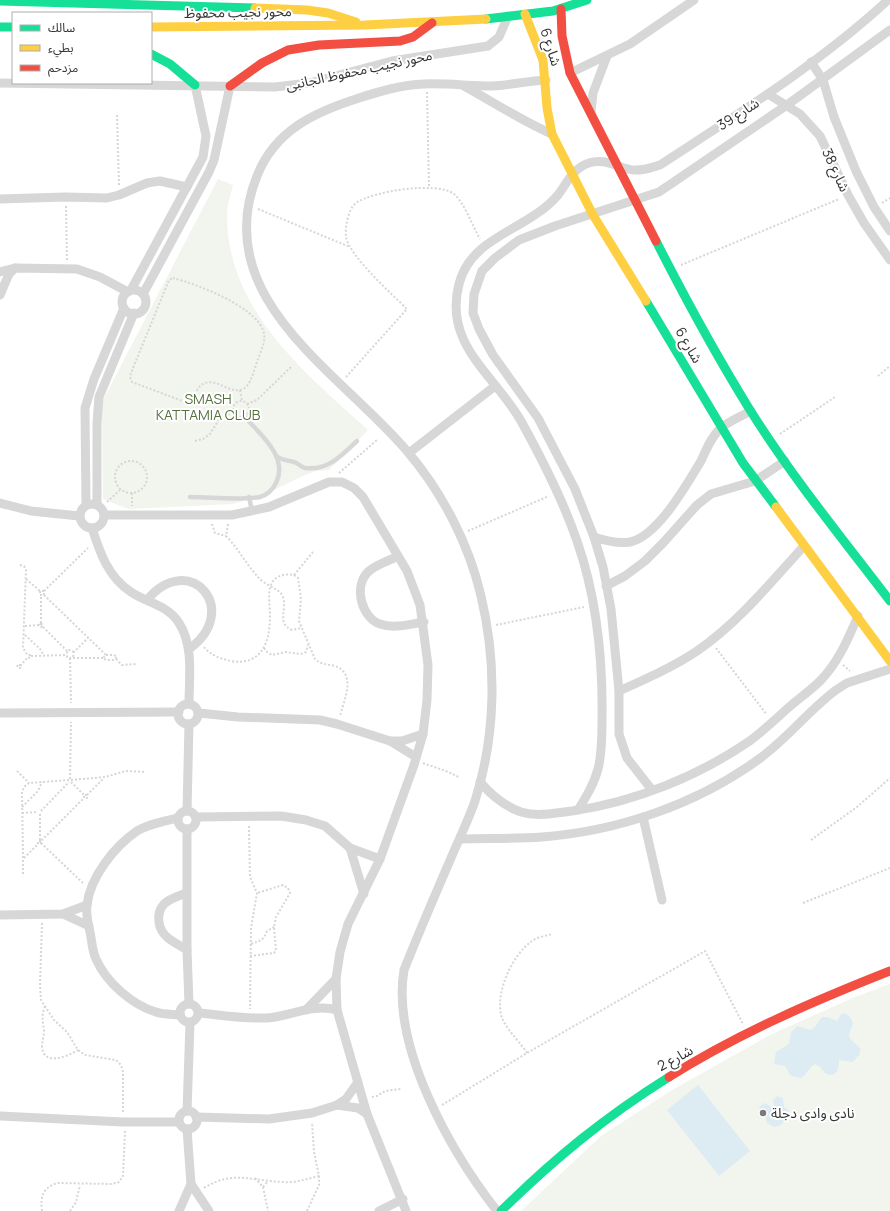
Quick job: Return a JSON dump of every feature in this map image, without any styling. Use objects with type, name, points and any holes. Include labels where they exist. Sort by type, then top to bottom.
[{"type":"street","name":"محور نجيب محفوظ","points":[[152,27],[432,23],[508,16],[561,9],[587,0]]},
{"type":"street","points":[[570,73],[635,41],[694,0]]},
{"type":"street","name":"شارع 39","points":[[578,810],[592,787],[598,768],[602,740],[602,666],[593,605],[577,540],[557,493],[520,419],[468,350],[457,324],[456,306],[459,284],[468,262],[484,246],[547,207],[578,168],[590,162],[602,161],[616,164],[629,170],[645,170],[660,165],[768,94],[811,62],[888,0]]},
{"type":"street","points":[[0,1],[307,10],[340,16],[362,25]]},
{"type":"street","name":"شارع 6","points":[[561,9],[562,36],[570,73],[696,320],[751,411],[785,461],[890,601]]},
{"type":"street","name":"شارع 6","points":[[525,14],[543,60],[546,80],[547,108],[552,134],[593,215],[668,336],[721,428],[755,481],[858,616],[890,661]]},
{"type":"street","name":"محور نجيب محفوظ الجانبى","points":[[98,84],[230,86],[297,85],[392,61],[481,48],[494,42],[499,37],[508,16]]},
{"type":"street","points":[[152,55],[170,64],[195,85],[206,136],[205,146],[199,167],[129,291],[122,299],[124,308],[94,379],[86,408],[86,505],[80,512],[83,525],[92,528],[101,524],[96,423],[100,397],[134,314],[142,310],[144,307],[145,302],[143,294],[209,172],[214,160],[230,86],[263,62],[292,49],[313,45],[400,41],[413,37],[432,23]]},
{"type":"street","points":[[0,27],[12,27]]},
{"type":"street","name":"شارع 39","points":[[652,790],[627,758],[619,734],[619,691],[611,609],[594,537],[575,489],[542,424],[493,355],[479,329],[473,313],[474,294],[482,271],[495,258],[519,240],[555,226],[593,215],[664,189],[788,105],[890,30]]},
{"type":"street","points":[[591,112],[593,93],[607,56]]},
{"type":"street","name":"شارع 38","points":[[811,62],[823,80],[834,116],[856,170],[874,207],[890,231]]},
{"type":"street","points":[[497,1211],[465,1168],[434,1109],[412,1051],[404,1020],[401,989],[404,970],[460,839],[480,782],[491,723],[492,690],[491,656],[481,595],[471,564],[459,535],[437,492],[409,453],[314,360],[290,332],[261,290],[251,267],[246,243],[246,219],[248,205],[258,171],[271,150],[288,132],[308,118],[330,107],[396,86],[427,84],[507,85],[546,80]]},
{"type":"street","name":"محور نجيب محفوظ الجانبى","points":[[0,83],[12,83]]},
{"type":"street","points":[[463,85],[513,113],[531,125],[552,134]]},
{"type":"street","name":"شارع 38","points":[[768,94],[788,105],[811,124],[820,136],[848,195],[864,223],[890,260]]},
{"type":"street","points":[[0,199],[66,197],[107,198],[119,195],[147,183],[160,182],[187,187]]},
{"type":"street","points":[[0,272],[15,268],[67,268],[89,272],[129,291],[136,290],[143,294]]},
{"type":"street","points":[[0,295],[9,274],[15,268]]},
{"type":"street","points":[[124,308],[134,314]]},
{"type":"street","points":[[409,453],[496,386]]},
{"type":"street","points":[[594,537],[621,543],[631,542],[641,538],[656,524],[671,506],[721,428],[751,411]]},
{"type":"street","points":[[606,586],[624,576],[645,561],[697,505],[711,494],[755,481],[785,461]]},
{"type":"street","points":[[86,505],[132,515],[232,515],[269,507],[329,482],[342,482],[354,488],[363,497],[407,571],[415,588],[424,622],[428,665],[427,700],[423,734],[380,859],[348,924],[340,952],[336,979],[337,1010],[367,1114],[403,1199],[406,1211]]},
{"type":"street","points":[[0,503],[31,511],[80,516]]},
{"type":"street","points":[[92,528],[106,565],[119,583],[132,593],[171,613],[180,624],[189,649],[189,704]]},
{"type":"street","points":[[619,691],[671,667],[711,641],[745,610],[804,546]]},
{"type":"street","points":[[398,556],[368,572],[360,583],[360,594],[364,609],[372,620],[381,625],[393,627],[424,622]]},
{"type":"street","points":[[147,600],[160,587],[173,580],[183,580],[195,584],[206,593],[212,606],[211,620],[207,632],[200,641],[189,649]]},
{"type":"street","points":[[480,782],[492,796],[506,806],[522,812],[540,815],[578,810],[629,798],[672,783],[713,763],[751,739],[820,681],[837,658],[858,616]]},
{"type":"street","points":[[460,839],[542,837],[589,831],[643,817],[680,804],[723,784],[760,758],[784,739],[824,699],[836,690],[858,679],[890,669]]},
{"type":"street","points":[[190,724],[180,721],[178,712],[181,707],[189,704],[194,705],[199,714]]},
{"type":"street","points":[[0,713],[178,712]]},
{"type":"street","points":[[199,714],[320,720],[390,741],[416,758]]},
{"type":"street","points":[[190,724],[194,722],[199,714]]},
{"type":"street","points":[[188,811],[190,724]]},
{"type":"street","points":[[390,741],[402,740],[423,734]]},
{"type":"street","points":[[196,817],[194,826],[187,829],[180,826],[178,818],[181,813],[188,811],[196,817],[281,816],[312,822],[325,826],[350,848],[380,859]]},
{"type":"street","points":[[643,817],[662,900]]},
{"type":"street","points":[[178,818],[154,823],[138,831],[122,844],[109,857],[98,873],[87,905],[95,959],[106,975],[122,992],[138,1004],[157,1012],[180,1015],[184,1021],[190,1023],[196,1020],[199,1013],[196,1007],[190,1004]]},
{"type":"street","points":[[187,829],[186,893],[190,1004]]},
{"type":"street","points":[[350,848],[364,894]]},
{"type":"street","points":[[186,893],[171,899],[164,905],[159,913],[158,922],[162,931],[168,938],[187,950]]},
{"type":"street","points":[[0,915],[63,914],[87,905]]},
{"type":"street","points":[[63,914],[89,926]]},
{"type":"street","name":"شارع 2","points":[[501,1211],[528,1183],[562,1152],[590,1130],[660,1083],[788,1013],[890,971]]},
{"type":"street","points":[[308,1008],[336,979]]},
{"type":"street","points":[[180,1015],[182,1008],[190,1004]]},
{"type":"street","points":[[199,1013],[250,1017],[280,1016],[308,1008],[328,1007],[337,1010]]},
{"type":"street","points":[[187,1111],[190,1023]]},
{"type":"street","points":[[196,1117],[269,1119],[312,1113],[337,1105],[346,1099],[358,1082]]},
{"type":"street","points":[[337,1105],[358,1108],[367,1114]]},
{"type":"street","points":[[191,1111],[196,1117],[196,1124],[187,1129],[183,1128],[179,1122],[180,1114],[191,1111]]},
{"type":"street","points":[[0,1116],[124,1122],[179,1122]]},
{"type":"street","points":[[179,1211],[191,1184],[187,1129]]},
{"type":"street","points":[[191,1184],[198,1192],[209,1211]]},
{"type":"street","points":[[379,1211],[403,1199]]},
{"type":"lane","points":[[190,497],[262,496],[273,489],[278,478],[276,456],[272,446],[244,416]]},
{"type":"lane","points":[[276,456],[284,461],[293,462],[305,468],[322,467],[335,462],[357,441]]},
{"type":"lane","points":[[249,497],[252,511]]},
{"type":"path","points":[[427,84],[429,187]]},
{"type":"path","points":[[117,115],[119,195]]},
{"type":"path","points":[[340,384],[407,309],[370,272],[350,247],[346,237],[347,220],[355,204],[372,195],[429,187],[445,189],[454,194],[484,246]]},
{"type":"path","points":[[670,270],[848,195]]},
{"type":"path","points":[[66,197],[67,268]]},
{"type":"path","points":[[248,205],[350,247]]},
{"type":"path","points":[[173,278],[177,279],[234,301],[246,310],[260,324],[265,338],[263,345],[247,386],[240,390],[233,390],[211,382],[206,382],[201,385],[188,403],[132,382],[130,377],[131,373],[169,280],[173,278]]},
{"type":"path","points":[[878,376],[890,366]]},
{"type":"path","points":[[247,404],[257,400],[291,367]]},
{"type":"path","points":[[240,390],[242,401]]},
{"type":"path","points":[[771,440],[835,397]]},
{"type":"path","points":[[195,441],[210,434],[220,418],[234,412]]},
{"type":"path","points":[[329,482],[377,440]]},
{"type":"path","points":[[127,461],[137,462],[144,467],[147,472],[147,481],[141,489],[132,493],[121,489],[118,485],[116,476],[119,467],[127,461]]},
{"type":"path","points":[[101,509],[121,489]]},
{"type":"path","points":[[132,493],[132,515]]},
{"type":"path","points":[[459,535],[557,493]]},
{"type":"path","points":[[211,514],[213,530],[226,536],[237,547],[258,578],[282,595],[284,602],[282,619],[284,624],[292,630],[301,628]]},
{"type":"path","points":[[226,536],[226,526],[232,515]]},
{"type":"path","points":[[67,652],[40,624],[42,595],[44,591],[96,540]]},
{"type":"path","points":[[294,575],[313,552]]},
{"type":"path","points":[[20,565],[24,566],[26,570],[24,648],[29,656]]},
{"type":"path","points":[[200,641],[207,650],[219,658],[232,661],[253,660],[264,648],[270,618],[270,587],[272,582],[282,575],[294,575],[298,578],[301,599],[299,621],[308,645],[318,662],[337,666],[348,678],[349,686],[337,724]]},
{"type":"path","points":[[26,578],[40,591],[40,595],[42,595],[106,655]]},
{"type":"path","points":[[487,627],[593,605]]},
{"type":"path","points":[[24,626],[40,624]]},
{"type":"path","points":[[24,635],[40,649],[44,656]]},
{"type":"path","points":[[22,813],[39,813],[70,781],[70,658],[88,638]]},
{"type":"path","points":[[711,641],[772,722]]},
{"type":"path","points":[[264,648],[272,655],[286,652],[301,654],[306,652],[308,645]]},
{"type":"path","points":[[67,652],[69,650],[74,652]]},
{"type":"path","points":[[103,658],[106,655],[114,654],[117,657],[116,659],[122,665],[136,664]]},
{"type":"path","points":[[20,665],[29,656],[66,655],[70,658],[103,658],[106,660],[116,659]]},
{"type":"path","points":[[837,658],[858,679]]},
{"type":"path","points":[[416,758],[445,771],[449,771],[460,778]]},
{"type":"path","points":[[17,771],[28,783]]},
{"type":"path","points":[[23,875],[22,792],[28,783],[70,781],[105,777],[126,771],[146,772]]},
{"type":"path","points":[[23,859],[38,844],[38,841],[41,841],[105,777]]},
{"type":"path","points":[[811,840],[857,807],[890,778]]},
{"type":"path","points":[[70,781],[85,796]]},
{"type":"path","points":[[22,807],[38,791],[42,782]]},
{"type":"path","points":[[39,813],[41,841],[91,891]]},
{"type":"path","points":[[249,817],[250,877],[257,893],[251,928],[250,1017]]},
{"type":"path","points":[[803,903],[890,868]]},
{"type":"path","points":[[250,956],[274,953],[276,946],[274,927],[276,917],[289,898],[290,893],[288,888],[283,885],[257,893]]},
{"type":"path","points":[[42,914],[40,993],[45,1006],[57,1025],[72,1037],[78,1050],[85,1055],[116,1060],[121,1065],[123,1072],[124,1122],[123,1176],[119,1182],[112,1184],[80,1185],[57,1183],[50,1185],[44,1191],[41,1198],[42,1211]]},
{"type":"path","points":[[251,944],[261,941],[267,931],[274,927]]},
{"type":"path","points":[[527,1053],[503,1019],[499,1006],[501,988],[516,958],[527,946],[532,941],[552,934]]},
{"type":"path","points":[[434,1109],[527,1053],[705,951],[748,1034]]},
{"type":"path","points":[[45,1006],[41,1018],[44,1031],[42,1048],[44,1054],[54,1059],[66,1057],[78,1050]]},
{"type":"path","points":[[363,1098],[377,1096],[384,1091],[401,1089]]},
{"type":"path","points":[[307,1211],[319,1185],[319,1176],[314,1152],[312,1113]]},
{"type":"path","points":[[198,1192],[215,1181],[225,1178],[255,1178],[293,1182],[319,1176]]},
{"type":"path","points":[[255,1178],[263,1187],[268,1211]]},
{"type":"path","points":[[263,1187],[267,1181],[270,1180]]},
{"type":"path","points":[[70,1211],[76,1202],[80,1185]]},
{"type":"green space","name":"SMASH KATTAMIA CLUB","points":[[218,179],[233,185],[228,203],[227,215],[230,249],[240,281],[255,309],[295,362],[368,430],[329,470],[316,471],[305,475],[267,493],[233,504],[128,509],[103,499],[102,402]]},
{"type":"green space","name":"نادى وادى دجلة","points":[[890,984],[890,1211],[521,1211],[601,1136],[672,1090],[772,1034],[855,997]]},
{"type":"shaded area","points":[[842,1013],[848,1015],[851,1019],[853,1023],[849,1035],[850,1039],[860,1048],[860,1054],[853,1062],[839,1060],[837,1072],[830,1075],[826,1074],[815,1064],[801,1078],[791,1076],[785,1066],[774,1064],[776,1052],[789,1044],[791,1033],[797,1026],[810,1030],[814,1028],[822,1017],[827,1017],[837,1021]]},
{"type":"shaded area","points":[[698,1085],[750,1151],[719,1176],[667,1110]]},
{"type":"shaded area","points":[[777,1096],[783,1098],[784,1107],[789,1111],[789,1118],[779,1126],[774,1127],[767,1123],[765,1115],[759,1112],[760,1106],[765,1103],[771,1107],[774,1105],[773,1100]]},
{"type":"traffic: fast","points":[[486,19],[553,11],[587,0]]},
{"type":"traffic: fast","points":[[0,1],[255,8]]},
{"type":"traffic: fast","points":[[0,27],[12,27]]},
{"type":"traffic: fast","points":[[152,55],[170,64],[195,85]]},
{"type":"traffic: fast","points":[[656,241],[713,347],[766,435],[818,507],[890,601]]},
{"type":"traffic: fast","points":[[646,301],[743,463],[776,507]]},
{"type":"traffic: fast","points":[[501,1211],[541,1173],[581,1139],[623,1107],[669,1077]]},
{"type":"traffic: slow","points":[[255,8],[307,10],[328,13],[356,22]]},
{"type":"traffic: slow","points":[[525,14],[543,60],[547,108],[552,134],[593,215],[646,301]]},
{"type":"traffic: slow","points":[[152,27],[365,25],[486,19]]},
{"type":"traffic: slow","points":[[776,507],[890,661]]},
{"type":"traffic: jam","points":[[561,9],[562,36],[570,73],[656,241]]},
{"type":"traffic: jam","points":[[230,86],[262,63],[288,50],[319,45],[400,41],[413,37],[432,23]]},
{"type":"traffic: jam","points":[[669,1077],[722,1046],[777,1019],[890,971]]},
{"type":"place","name":"نادى وادى دجلة","points":[[763,1113]]}]
